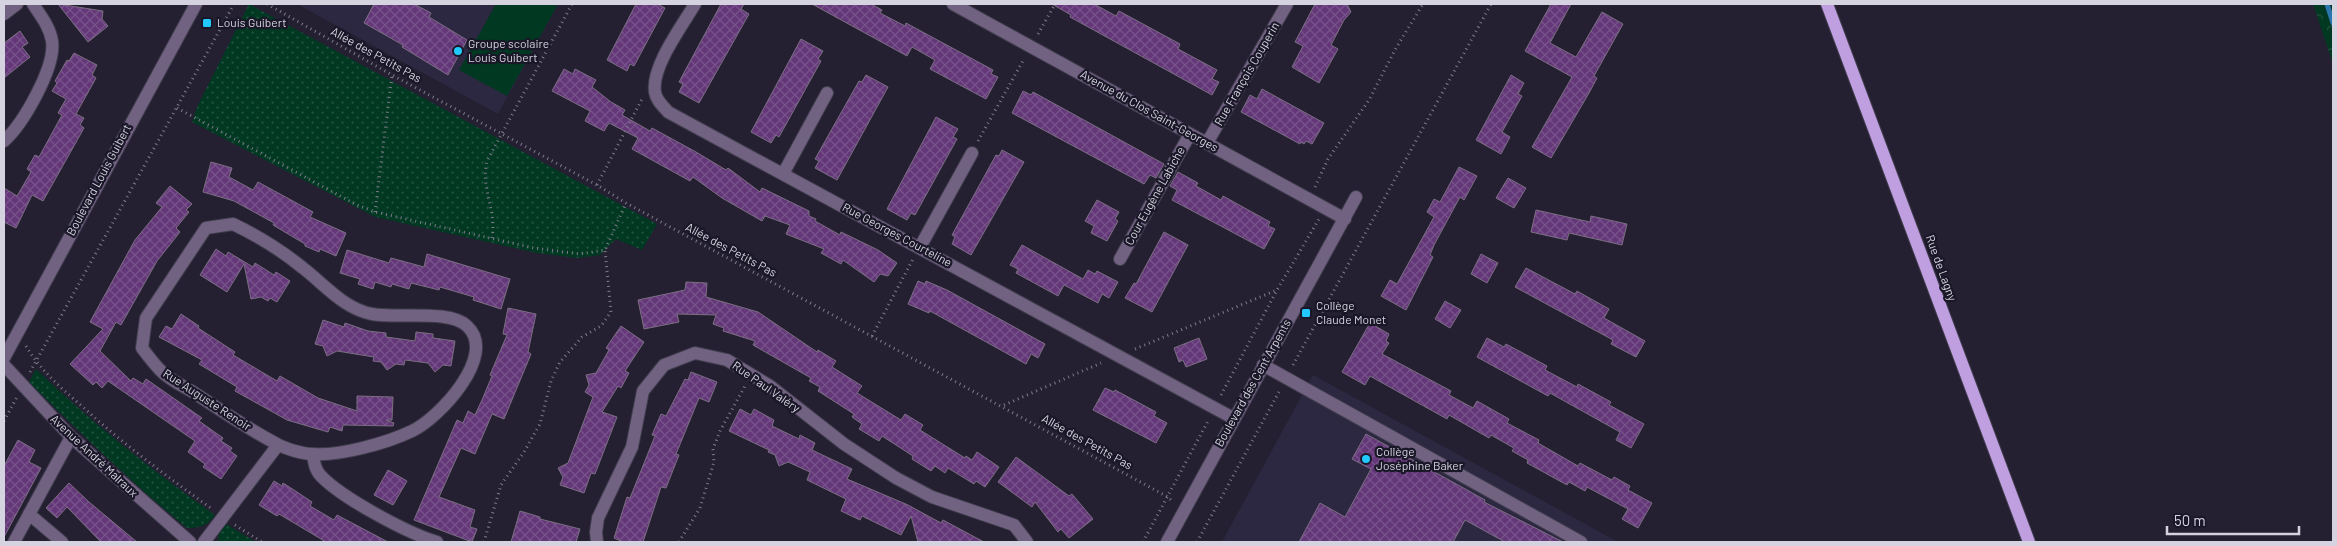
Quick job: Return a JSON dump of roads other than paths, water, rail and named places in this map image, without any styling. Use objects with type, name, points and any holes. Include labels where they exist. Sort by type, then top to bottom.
[{"type":"main road","name":"Rue de Lagny","points":[[1827,4],[2030,542]]},
{"type":"street","points":[[4,14],[17,4]]},
{"type":"street","points":[[4,141],[34,101],[49,62],[52,42],[48,27],[33,4]]},
{"type":"street","name":"Boulevard Louis Guibert","points":[[4,358],[196,4]]},
{"type":"street","name":"Rue Georges Courteline","points":[[695,4],[660,66],[655,79],[655,94],[668,112],[1233,418]]},
{"type":"street","name":"Avenue du Clos Saint-Georges","points":[[954,4],[1345,218]]},
{"type":"street","name":"Rue François Couperin","points":[[1207,143],[1287,4]]},
{"type":"street","points":[[783,174],[827,93]]},
{"type":"street","name":"Cour Eugène Labiche","points":[[1120,259],[1190,134]]},
{"type":"street","points":[[920,247],[972,153]]},
{"type":"street","name":"Boulevard des Cent Arpents","points":[[1167,542],[1233,418],[1356,197]]},
{"type":"street","name":"Rue Auguste Renoir","points":[[233,224],[262,238],[303,268],[342,301],[370,314],[414,317],[449,316],[458,319],[469,327],[474,337],[474,359],[470,371],[448,402],[430,419],[413,431],[370,447],[313,454],[278,445],[162,373],[142,348],[146,318],[206,228],[233,224]]},
{"type":"street","name":"Rue Paul Valéry","points":[[597,542],[598,518],[632,447],[643,390],[664,365],[695,353],[727,360],[770,386],[844,444],[896,478],[932,497],[1014,525],[1027,542]]},
{"type":"street","name":"Avenue André Malraux","points":[[4,365],[71,437],[190,542]]},
{"type":"street","points":[[1263,365],[1581,542]]},
{"type":"street","points":[[14,542],[71,437]]},
{"type":"street","points":[[204,542],[278,445]]},
{"type":"street","points":[[313,454],[315,468],[321,476],[350,498],[389,520],[437,542]]},
{"type":"street","points":[[29,514],[62,542]]},
{"type":"waterway","points":[[2327,4],[2333,23]]},
{"type":"place","name":"Louis Guibert","points":[[207,23]]},
{"type":"place","name":"Groupe scolaire Louis Guibert","points":[[458,51]]},
{"type":"place","name":"Collège Claude Monet","points":[[1306,313]]},
{"type":"place","name":"Collège Joséphine Baker","points":[[1366,459]]}]
